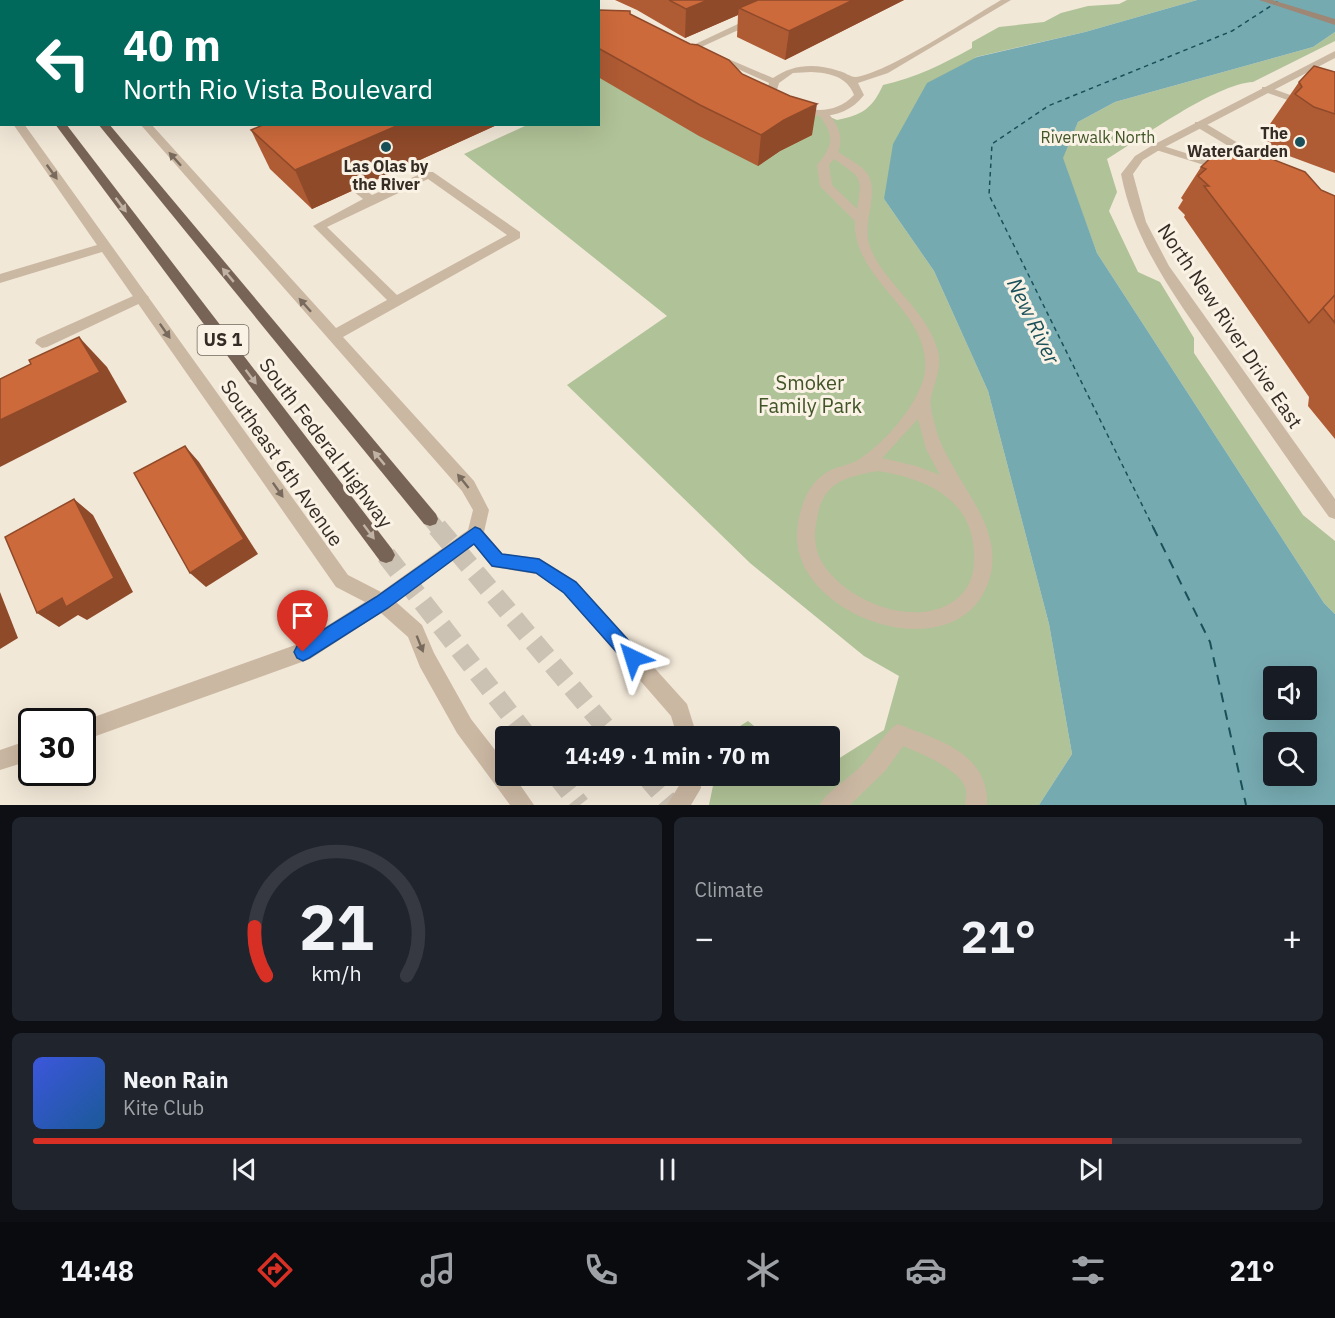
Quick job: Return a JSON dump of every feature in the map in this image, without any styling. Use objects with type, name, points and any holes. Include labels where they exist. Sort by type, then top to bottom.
[{"type":"main road","points":[[1263,0],[1335,22]]},
{"type":"main road","name":"South Federal Highway","points":[[62,126],[386,555]]},
{"type":"main road","name":"South Federal Highway","points":[[105,126],[430,519]]},
{"type":"street","points":[[853,81],[893,66],[1007,0]]},
{"type":"street","points":[[694,46],[766,14]]},
{"type":"street","points":[[684,42],[774,82]]},
{"type":"street","name":"North New River Drive East","points":[[1335,54],[1157,147],[1139,158],[1127,174],[1131,202],[1140,227],[1172,281],[1335,512]]},
{"type":"street","points":[[810,69],[832,71],[853,81],[859,95],[855,102],[837,111],[796,109],[785,104],[772,90],[774,82],[790,71],[810,69]]},
{"type":"street","points":[[1265,89],[1335,114]]},
{"type":"street","points":[[822,112],[834,128],[837,141],[834,154],[823,165],[826,186],[861,220]]},
{"type":"street","points":[[1157,147],[1245,170],[1252,158],[1199,124]]},
{"type":"street","name":"Southeast 6th Avenue","points":[[19,126],[342,581],[382,602],[415,631],[427,660],[464,726],[523,805]]},
{"type":"street","points":[[96,726],[303,652],[382,602],[475,534],[481,510],[468,486],[147,126]]},
{"type":"street","points":[[834,154],[861,173],[867,184],[861,220],[862,241],[872,263],[927,333],[934,357],[929,391],[922,398],[901,432],[862,466]]},
{"type":"street","points":[[333,336],[516,235],[429,174],[320,226],[396,301]]},
{"type":"street","points":[[357,189],[371,200]]},
{"type":"street","points":[[0,279],[105,246]]},
{"type":"street","points":[[42,343],[142,297]]},
{"type":"street","points":[[922,398],[927,433],[937,459],[968,507],[984,545],[984,571],[974,594],[954,612],[927,621],[896,621],[865,612],[837,595],[818,571],[806,545],[806,519],[814,496],[830,479],[862,466],[879,464],[907,468],[934,480],[968,507]]},
{"type":"street","points":[[475,534],[498,561],[539,566],[570,587],[680,711],[684,726]]},
{"type":"street","points":[[831,805],[871,770],[895,742],[898,734],[955,761],[972,779],[978,798],[976,805]]},
{"type":"street","points":[[0,760],[18,754]]},
{"type":"street","points":[[684,803],[690,786]]},
{"type":"green space","name":"Smoker Family Park","points":[[1127,0],[1197,0],[1085,32],[976,57],[884,199],[934,271],[988,391],[1049,624],[1072,754],[1039,805],[709,805],[713,786],[840,786],[840,758],[884,730],[899,676],[864,656],[750,563],[567,385],[667,316],[464,154],[525,126],[600,126],[600,25],[624,29],[837,120],[865,110],[875,100],[883,85],[918,74],[950,60],[972,48],[972,42],[999,27],[1044,22],[1061,13],[1088,6],[1119,4]]},
{"type":"green space","name":"Riverwalk North","points":[[1335,32],[1335,41],[1253,82],[1237,85],[1199,102],[1107,159],[1117,192],[1109,211],[1138,272],[1160,282],[1194,338],[1194,353],[1303,515],[1335,541],[1335,614],[1324,603],[1097,253],[1062,158],[1078,122],[1115,102],[1313,47]]},
{"type":"green space","points":[[748,721],[754,726],[740,726]]},
{"type":"water","name":"New River","points":[[1197,0],[1335,0],[1335,32],[1313,47],[1115,102],[1078,122],[1063,158],[1097,253],[1324,603],[1335,614],[1335,805],[1039,805],[1072,754],[1049,624],[988,391],[934,271],[884,199],[893,144],[927,83],[977,57],[1085,32]]},
{"type":"building","points":[[669,0],[708,0],[686,9]]},
{"type":"building","points":[[758,0],[853,0],[789,31],[739,8]]},
{"type":"building","points":[[600,10],[630,11],[630,14],[690,44],[698,45],[729,60],[742,74],[790,96],[817,104],[784,120],[761,135],[700,105],[600,49]]},
{"type":"building","points":[[1314,66],[1335,72],[1335,114],[1314,107],[1295,94],[1302,87],[1299,82]]},
{"type":"building","points":[[260,126],[396,126],[295,170],[251,130]]},
{"type":"building","points":[[1239,146],[1305,172],[1321,190],[1335,196],[1335,295],[1309,323],[1204,186],[1209,186],[1198,176],[1206,169],[1201,167],[1222,147]]},
{"type":"building","points":[[1335,295],[1335,323],[1323,308]]},
{"type":"building","points":[[79,337],[100,372],[0,420],[0,379],[31,364],[29,360]]},
{"type":"building","points":[[185,446],[244,539],[190,573],[134,473]]},
{"type":"building","points":[[74,499],[114,578],[66,607],[62,598],[37,613],[5,537]]},
{"type":"ferry route","points":[[1154,529],[989,195],[992,144],[1048,106],[1232,31],[1280,0]]},
{"type":"ferry route","points":[[1153,527],[1210,642],[1246,805]]},
{"type":"tunnel","points":[[430,519],[438,529]]},
{"type":"tunnel","points":[[437,527],[605,726]]},
{"type":"tunnel","points":[[386,555],[519,726]]},
{"type":"tunnel","points":[[565,786],[580,805]]},
{"type":"tunnel","points":[[655,786],[671,805]]},
{"type":"place","name":"The WaterGarden","points":[[1300,142]]},
{"type":"place","name":"Las Olas by the River","points":[[386,147]]},
{"type":"route","points":[[303,652],[382,602],[475,534],[498,561],[539,566],[570,587],[633,658]]}]
